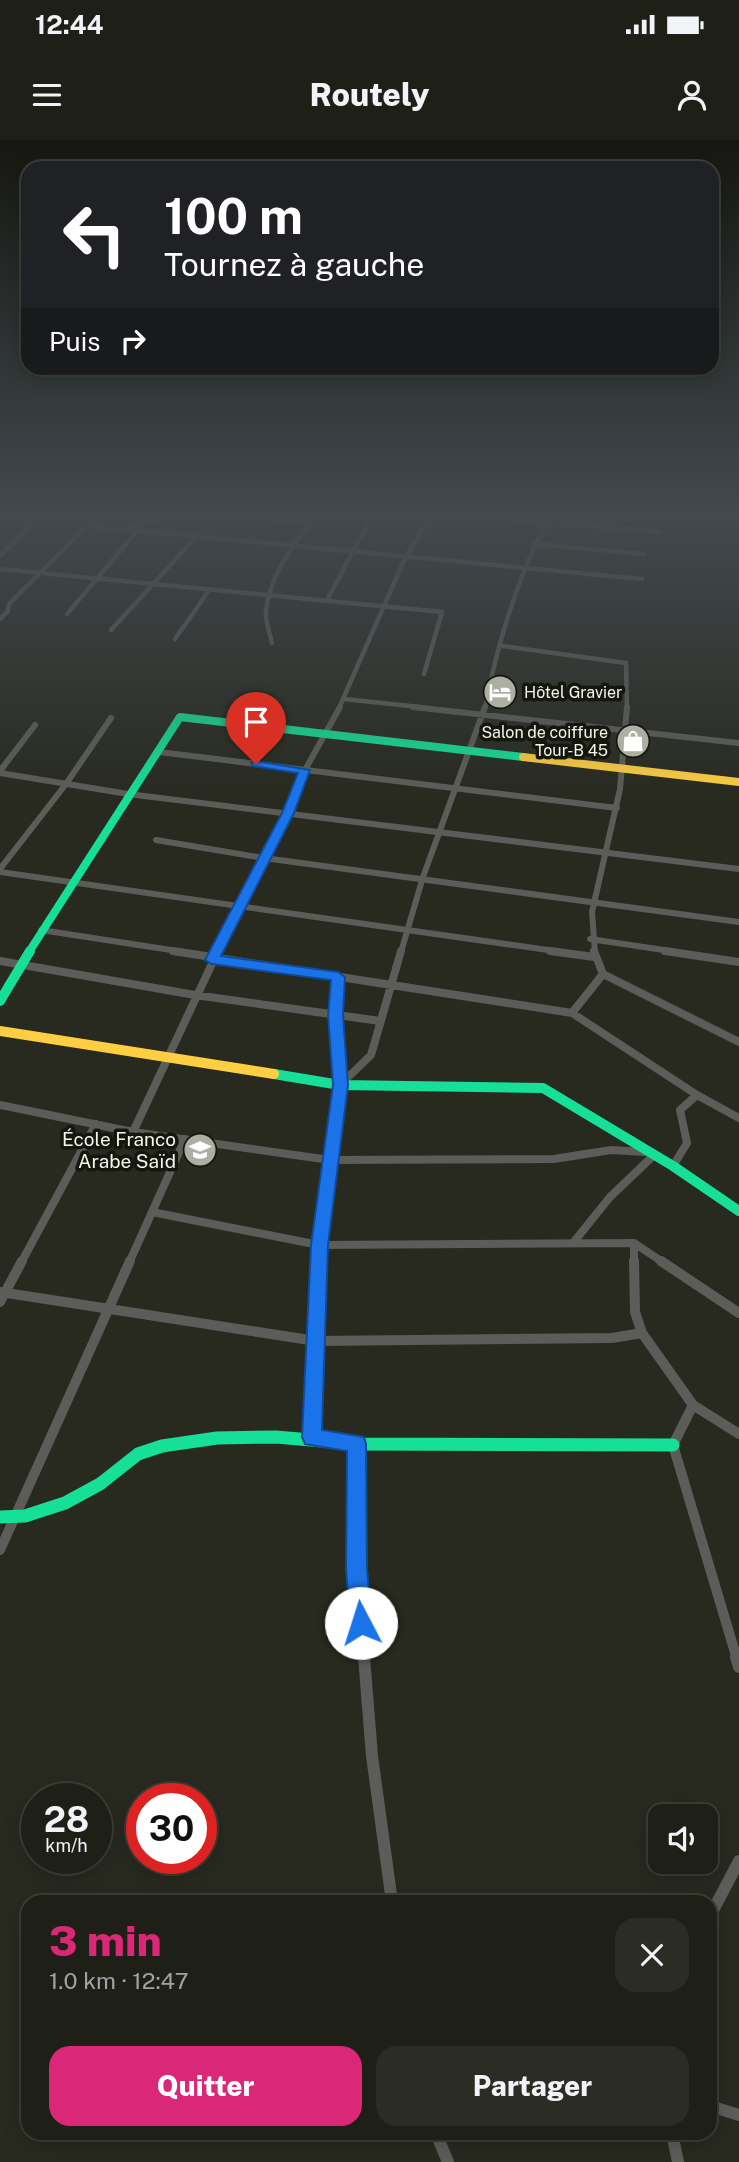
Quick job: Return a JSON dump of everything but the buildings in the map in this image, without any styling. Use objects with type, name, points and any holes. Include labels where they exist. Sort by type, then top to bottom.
[{"type":"street","points":[[67,614],[70,610]]},
{"type":"street","points":[[111,630],[129,610]]},
{"type":"street","points":[[175,639],[195,610]]},
{"type":"street","points":[[266,610],[272,643]]},
{"type":"street","points":[[133,1132],[165,1057],[212,960],[288,813],[305,770],[344,699],[382,610]]},
{"type":"street","points":[[424,674],[442,612],[426,610]]},
{"type":"street","points":[[340,1085],[371,1055],[423,877],[483,716],[513,610]]},
{"type":"street","points":[[502,646],[626,663],[629,731],[617,808],[594,902],[590,939],[594,957],[603,974],[739,1042]]},
{"type":"street","points":[[344,699],[739,743]]},
{"type":"street","points":[[0,1001],[41,930],[180,717],[739,782]]},
{"type":"street","points":[[111,718],[66,784],[0,871],[594,957]]},
{"type":"street","points":[[35,725],[0,772],[128,794],[739,869]]},
{"type":"street","points":[[159,752],[617,808]]},
{"type":"street","points":[[156,840],[264,858],[423,877],[739,922]]},
{"type":"street","points":[[41,930],[212,960],[391,984],[572,1013],[697,1095],[739,1118]]},
{"type":"street","points":[[590,939],[739,962]]},
{"type":"street","points":[[0,961],[195,995],[380,1021]]},
{"type":"street","points":[[572,1013],[603,974]]},
{"type":"street","points":[[312,1437],[319,1245],[340,1085],[336,1015],[338,977]]},
{"type":"street","points":[[0,1031],[340,1085],[543,1088],[673,1166],[739,1211]]},
{"type":"street","points":[[673,1166],[687,1143],[680,1110],[697,1095]]},
{"type":"street","points":[[0,1105],[133,1132],[330,1160],[554,1159],[611,1150],[649,1154]]},
{"type":"street","points":[[96,1124],[2,1296],[316,1341],[612,1338],[642,1333]]},
{"type":"street","points":[[0,1550],[185,1139]]},
{"type":"street","points":[[573,1243],[649,1154]]},
{"type":"street","points":[[152,1212],[319,1245],[634,1243],[739,1313]]},
{"type":"street","points":[[634,1243],[635,1312],[642,1333],[693,1405],[739,1434]]},
{"type":"street","points":[[693,1405],[673,1445],[739,1667]]},
{"type":"street","points":[[0,1517],[14,1518],[61,1505],[100,1485],[136,1455],[179,1444],[312,1437],[357,1444],[673,1445]]},
{"type":"street","points":[[357,1444],[356,1569],[372,1756],[391,1895]]},
{"type":"street","points":[[717,1903],[739,1861]]},
{"type":"street","points":[[717,2108],[739,2115]]},
{"type":"street","points":[[439,2140],[448,2162]]},
{"type":"street","points":[[673,2140],[678,2162]]},
{"type":"traffic: fast","points":[[0,1001],[72,882],[180,717],[523,757]]},
{"type":"traffic: fast","points":[[274,1074],[340,1085],[543,1088],[673,1166],[739,1211]]},
{"type":"traffic: fast","points":[[0,1517],[25,1516],[65,1503],[100,1484],[138,1454],[162,1446],[217,1438],[276,1437],[357,1444],[673,1445]]},
{"type":"traffic: slow","points":[[523,757],[739,782]]},
{"type":"traffic: slow","points":[[0,1031],[274,1074]]},
{"type":"place","name":"Hôtel Gravier","points":[[500,692]]},
{"type":"place","name":"Salon de coiffure Tour-B 45","points":[[633,741]]},
{"type":"place","name":"École Franco Arabe Saïd","points":[[200,1150]]},
{"type":"route","points":[[256,764],[305,770],[288,813],[212,960],[338,977],[336,1015],[340,1085],[319,1245],[312,1437],[357,1444],[356,1569],[361,1623]]}]
